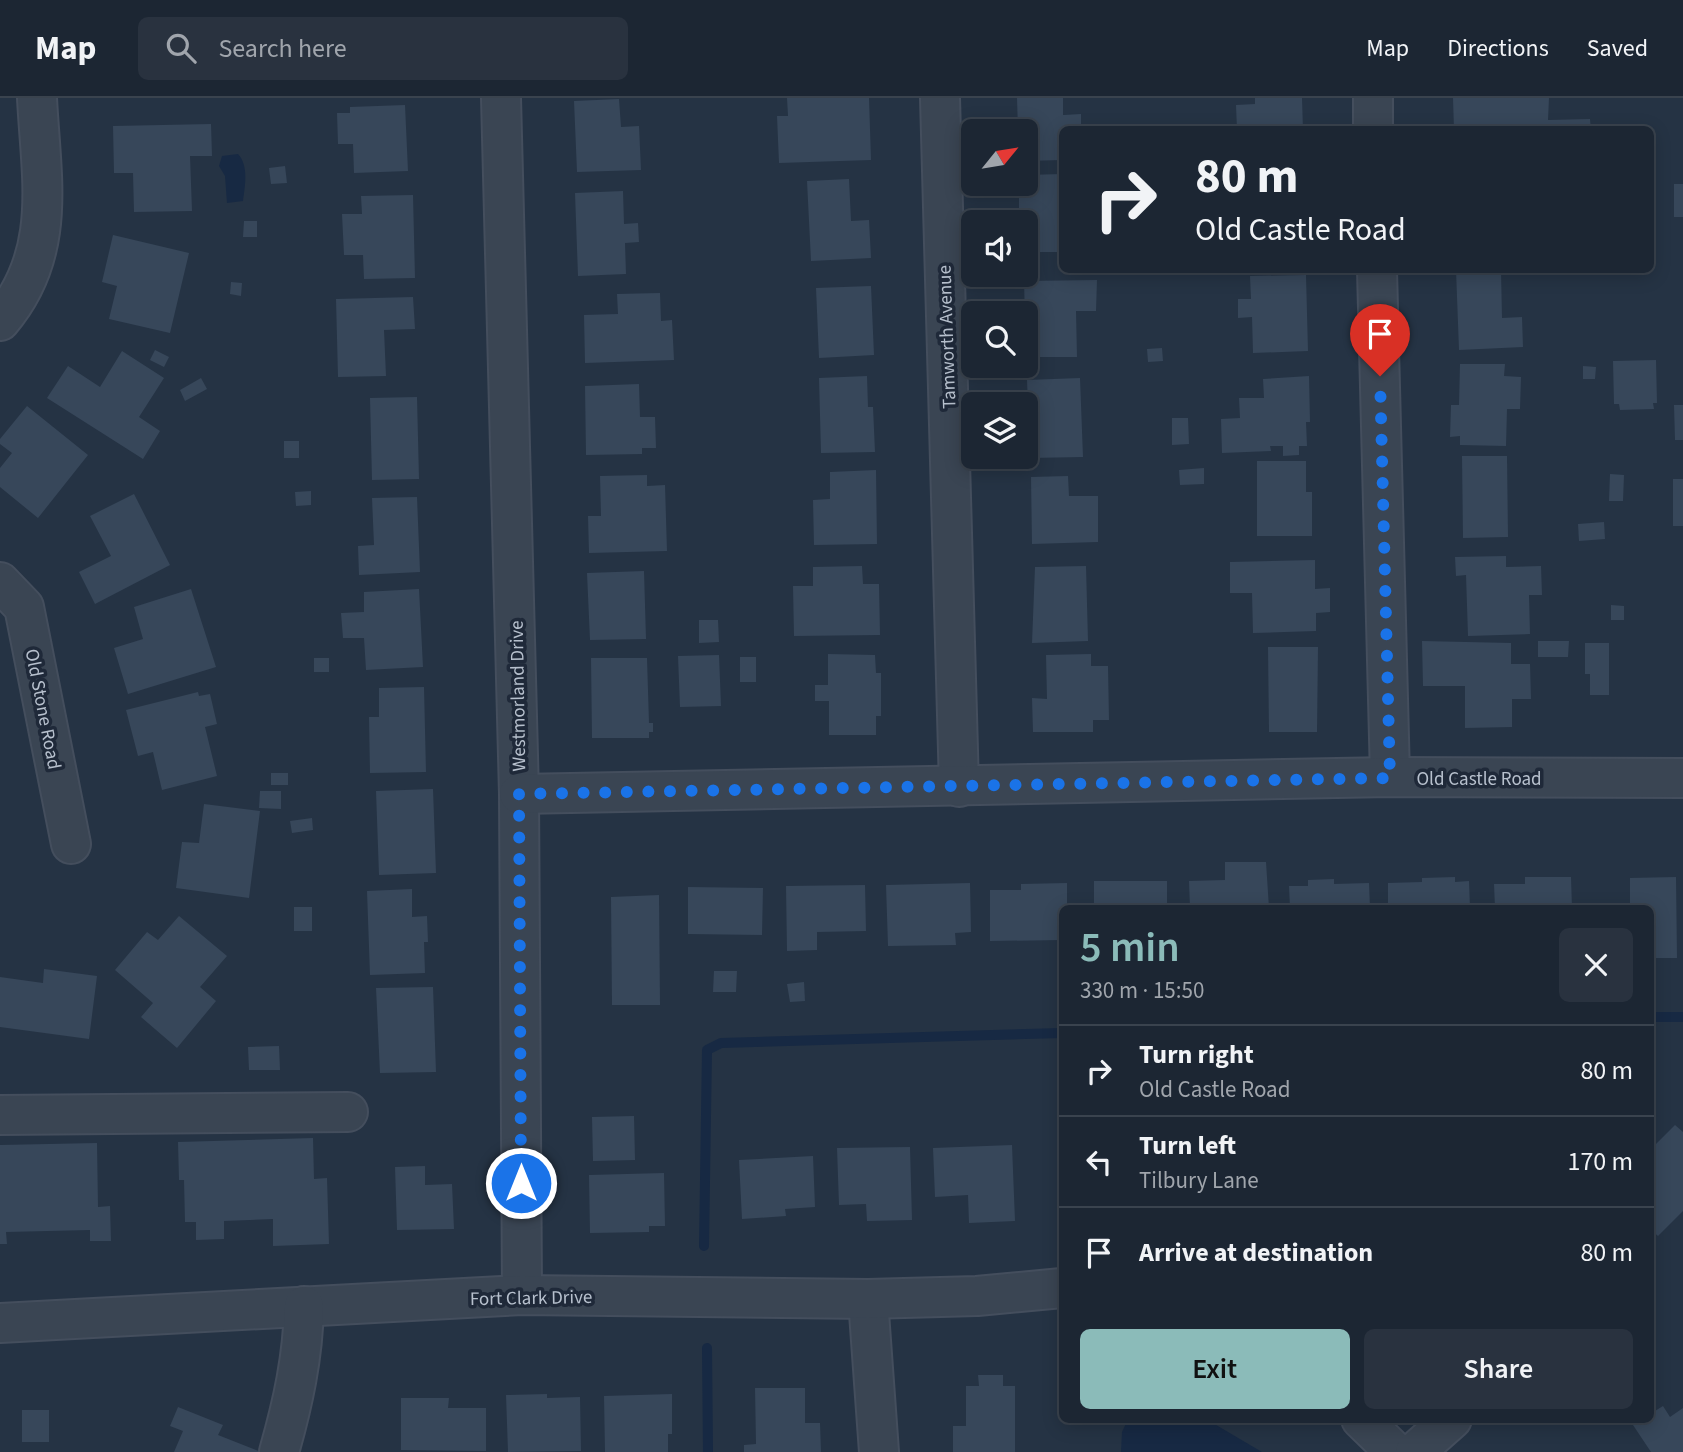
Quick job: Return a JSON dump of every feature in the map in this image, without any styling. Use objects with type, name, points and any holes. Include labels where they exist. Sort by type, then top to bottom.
[{"type":"street","points":[[0,320],[32,272],[44,220],[37,98]]},
{"type":"street","name":"Westmorland Drive","points":[[501,98],[519,794],[522,1294]]},
{"type":"street","name":"Tamworth Avenue","points":[[940,98],[959,787]]},
{"type":"street","points":[[1373,98],[1373,126]]},
{"type":"street","points":[[1377,273],[1390,778]]},
{"type":"street","name":"Old Stone Road","points":[[0,582],[24,607],[71,844]]},
{"type":"street","name":"Old Castle Road","points":[[519,794],[1390,778],[1683,778]]},
{"type":"street","points":[[0,1115],[348,1112]]},
{"type":"street","name":"Fort Clark Drive","points":[[0,1323],[522,1294],[869,1299],[977,1296],[1059,1288]]},
{"type":"street","points":[[869,1299],[879,1452]]},
{"type":"street","points":[[279,1452],[293,1405],[303,1348],[304,1306]]},
{"type":"street","points":[[1364,1423],[1395,1452]]},
{"type":"street","points":[[1415,1452],[1448,1423]]},
{"type":"water","points":[[238,154],[245,170],[243,201],[227,203],[225,176],[219,166],[222,156]]},
{"type":"water","points":[[1126,1423],[1213,1423],[1262,1452],[1121,1452],[1122,1432]]},
{"type":"building","points":[[787,98],[869,98],[871,160],[779,163],[777,116],[788,116]]},
{"type":"building","points":[[1017,98],[1063,98],[1063,115],[1081,114],[1081,126],[1059,126],[1059,160],[1038,161],[1038,119],[1018,119]]},
{"type":"building","points":[[1255,98],[1302,98],[1303,126],[1237,126],[1236,105],[1255,104]]},
{"type":"building","points":[[1453,98],[1549,98],[1548,120],[1590,119],[1591,126],[1454,126]]},
{"type":"building","points":[[619,99],[621,127],[639,126],[641,170],[577,172],[574,101]]},
{"type":"building","points":[[405,105],[408,171],[354,173],[353,144],[338,144],[337,113],[350,113],[350,107]]},
{"type":"building","points":[[211,124],[212,156],[190,156],[192,211],[134,212],[133,173],[114,173],[113,126]]},
{"type":"building","points":[[285,166],[287,183],[271,184],[269,168]]},
{"type":"building","points":[[1059,174],[1059,252],[1038,252],[1038,210],[1019,210],[1019,196],[1038,196],[1038,175]]},
{"type":"building","points":[[849,179],[851,221],[869,220],[871,258],[811,261],[807,181]]},
{"type":"building","points":[[1674,184],[1683,184],[1683,217],[1674,217]]},
{"type":"building","points":[[623,191],[624,224],[638,223],[639,242],[625,243],[626,274],[578,276],[575,193]]},
{"type":"building","points":[[413,195],[415,278],[364,279],[363,255],[344,255],[342,214],[362,214],[361,196]]},
{"type":"building","points":[[244,221],[257,221],[257,237],[243,237]]},
{"type":"building","points":[[113,235],[189,253],[170,333],[109,319],[117,286],[102,282]]},
{"type":"building","points":[[1456,273],[1501,273],[1502,318],[1522,317],[1523,347],[1459,350]]},
{"type":"building","points":[[1306,275],[1308,351],[1253,353],[1252,317],[1238,318],[1238,299],[1251,299],[1250,276]]},
{"type":"building","points":[[1097,280],[1096,311],[1076,311],[1077,357],[1038,357],[1038,301],[1025,301],[1024,287],[1038,287],[1038,281]]},
{"type":"building","points":[[231,282],[242,283],[241,296],[230,294]]},
{"type":"building","points":[[871,286],[874,355],[819,358],[816,288]]},
{"type":"building","points":[[660,293],[661,321],[672,320],[674,360],[585,363],[584,315],[618,314],[617,294]]},
{"type":"building","points":[[413,297],[415,329],[384,330],[386,376],[338,377],[336,299]]},
{"type":"building","points":[[1162,348],[1163,361],[1148,362],[1147,349]]},
{"type":"building","points":[[155,350],[169,357],[164,367],[150,360]]},
{"type":"building","points":[[122,351],[164,378],[139,417],[160,431],[143,459],[47,398],[68,366],[100,387]]},
{"type":"building","points":[[1656,360],[1657,403],[1653,403],[1654,409],[1620,410],[1619,404],[1614,404],[1613,361]]},
{"type":"building","points":[[1460,364],[1505,364],[1504,376],[1521,377],[1520,409],[1507,409],[1506,446],[1460,445],[1460,436],[1450,437],[1451,405],[1459,405]]},
{"type":"building","points":[[1583,366],[1596,367],[1595,379],[1583,379]]},
{"type":"building","points":[[867,376],[868,407],[873,407],[875,452],[821,453],[819,378]]},
{"type":"building","points":[[1309,376],[1310,422],[1306,422],[1307,446],[1299,446],[1299,455],[1283,456],[1283,446],[1270,446],[1271,451],[1222,453],[1221,419],[1240,418],[1239,398],[1264,398],[1263,379]]},
{"type":"building","points":[[201,378],[207,389],[185,401],[180,390]]},
{"type":"building","points":[[1080,378],[1083,457],[1038,458],[1038,392],[1027,392],[1027,380]]},
{"type":"building","points":[[639,384],[640,417],[655,417],[656,448],[642,448],[642,454],[586,455],[585,386]]},
{"type":"building","points":[[417,397],[419,479],[372,480],[370,398]]},
{"type":"building","points":[[1674,405],[1683,405],[1683,440],[1675,440]]},
{"type":"building","points":[[27,406],[88,455],[38,518],[0,487],[0,468],[12,453],[0,444],[0,439]]},
{"type":"building","points":[[1172,418],[1188,418],[1189,444],[1172,445]]},
{"type":"building","points":[[284,441],[299,441],[299,458],[284,458]]},
{"type":"building","points":[[1462,456],[1507,456],[1508,537],[1463,538]]},
{"type":"building","points":[[1257,461],[1306,461],[1306,492],[1312,492],[1312,536],[1257,536]]},
{"type":"building","points":[[1204,468],[1204,484],[1180,485],[1179,470]]},
{"type":"building","points":[[876,470],[877,544],[814,545],[813,500],[830,499],[830,472]]},
{"type":"building","points":[[1610,474],[1624,475],[1623,501],[1609,501]]},
{"type":"building","points":[[647,475],[647,486],[665,485],[667,551],[589,553],[588,516],[601,516],[600,476]]},
{"type":"building","points":[[1068,476],[1069,496],[1098,496],[1098,542],[1032,544],[1031,477]]},
{"type":"building","points":[[1673,479],[1683,479],[1683,526],[1673,526]]},
{"type":"building","points":[[311,491],[311,505],[296,506],[295,492]]},
{"type":"building","points":[[134,494],[170,565],[95,604],[79,572],[111,556],[90,516]]},
{"type":"building","points":[[417,497],[420,572],[359,575],[358,546],[374,545],[372,498]]},
{"type":"building","points":[[1604,522],[1605,539],[1579,541],[1578,524]]},
{"type":"building","points":[[1506,556],[1506,567],[1541,566],[1542,595],[1529,595],[1530,634],[1468,636],[1466,575],[1456,576],[1455,557]]},
{"type":"building","points":[[1315,560],[1315,589],[1330,588],[1330,612],[1316,613],[1316,631],[1253,633],[1252,593],[1230,593],[1230,562]]},
{"type":"building","points":[[862,566],[863,584],[879,584],[880,635],[794,636],[793,586],[813,586],[813,567]]},
{"type":"building","points":[[1086,566],[1088,641],[1032,643],[1035,567]]},
{"type":"building","points":[[644,571],[646,639],[590,640],[587,573]]},
{"type":"building","points":[[191,589],[216,667],[128,694],[114,648],[143,639],[134,607]]},
{"type":"building","points":[[419,589],[423,667],[366,670],[364,638],[343,638],[341,613],[364,612],[364,592]]},
{"type":"building","points":[[1611,605],[1624,606],[1624,620],[1611,620]]},
{"type":"building","points":[[699,620],[718,620],[719,642],[699,643]]},
{"type":"building","points":[[1422,641],[1511,643],[1511,664],[1530,664],[1531,699],[1512,699],[1512,727],[1465,728],[1465,686],[1423,686]]},
{"type":"building","points":[[1538,641],[1569,641],[1568,657],[1538,657]]},
{"type":"building","points":[[1585,643],[1609,643],[1609,695],[1590,695],[1590,674],[1585,674]]},
{"type":"building","points":[[1268,647],[1318,647],[1317,732],[1269,732]]},
{"type":"building","points":[[828,654],[875,655],[876,673],[881,673],[881,716],[876,716],[876,735],[829,735],[829,701],[815,701],[815,685],[828,685]]},
{"type":"building","points":[[1091,654],[1091,666],[1108,666],[1109,720],[1093,720],[1093,732],[1033,732],[1032,698],[1047,699],[1046,655]]},
{"type":"building","points":[[719,655],[721,706],[680,707],[678,656]]},
{"type":"building","points":[[740,657],[756,657],[756,682],[740,682]]},
{"type":"building","points":[[314,658],[329,658],[329,672],[314,672]]},
{"type":"building","points":[[591,658],[647,658],[649,723],[653,723],[653,732],[649,732],[649,738],[592,738]]},
{"type":"building","points":[[424,687],[426,772],[370,773],[369,717],[379,717],[379,688]]},
{"type":"building","points":[[198,692],[199,696],[210,694],[217,724],[205,727],[217,776],[162,790],[153,752],[138,756],[126,710]]},
{"type":"building","points":[[271,773],[288,773],[288,785],[271,785]]},
{"type":"building","points":[[433,789],[436,873],[379,875],[376,791]]},
{"type":"building","points":[[260,791],[281,791],[281,809],[259,808]]},
{"type":"building","points":[[204,804],[260,811],[249,898],[176,888],[182,842],[199,843]]},
{"type":"building","points":[[312,818],[313,830],[292,833],[290,821]]},
{"type":"building","points":[[1225,862],[1266,862],[1269,905],[1190,905],[1189,881],[1225,880]]},
{"type":"building","points":[[1455,877],[1455,882],[1469,881],[1470,905],[1388,905],[1388,883],[1422,882],[1422,878]]},
{"type":"building","points":[[1525,877],[1571,877],[1572,905],[1495,905],[1494,884],[1525,884]]},
{"type":"building","points":[[1676,877],[1677,958],[1654,958],[1654,905],[1630,905],[1630,878]]},
{"type":"building","points":[[1334,879],[1334,884],[1369,883],[1370,905],[1290,905],[1289,886],[1308,886],[1308,880]]},
{"type":"building","points":[[1094,881],[1167,881],[1167,905],[1094,905]]},
{"type":"building","points":[[970,883],[971,932],[955,933],[956,945],[888,946],[886,885]]},
{"type":"building","points":[[1067,883],[1067,905],[1059,905],[1059,940],[990,941],[990,890],[1021,890],[1021,884]]},
{"type":"building","points":[[865,885],[866,931],[817,932],[817,950],[787,951],[786,886]]},
{"type":"building","points":[[688,887],[763,888],[762,935],[688,934]]},
{"type":"building","points":[[412,889],[412,917],[427,916],[425,973],[370,975],[367,891]]},
{"type":"building","points":[[659,895],[660,1005],[612,1005],[611,897]]},
{"type":"building","points":[[294,907],[312,907],[312,931],[294,931]]},
{"type":"building","points":[[179,916],[227,956],[200,987],[216,1001],[177,1048],[141,1017],[153,1003],[115,970],[147,932],[158,940]]},
{"type":"building","points":[[44,969],[97,976],[89,1039],[0,1027],[0,977],[43,983]]},
{"type":"building","points":[[714,971],[737,971],[736,992],[713,992]]},
{"type":"building","points":[[804,982],[805,1001],[790,1002],[787,984]]},
{"type":"building","points":[[433,987],[436,1072],[380,1073],[376,988]]},
{"type":"building","points":[[279,1046],[280,1070],[249,1070],[248,1047]]},
{"type":"building","points":[[634,1116],[635,1160],[593,1161],[592,1117]]},
{"type":"building","points":[[1675,1125],[1683,1132],[1683,1211],[1658,1236],[1654,1232],[1654,1146]]},
{"type":"building","points":[[313,1138],[314,1179],[327,1178],[329,1244],[273,1246],[273,1219],[224,1221],[224,1239],[196,1240],[196,1222],[185,1222],[184,1180],[179,1180],[178,1142]]},
{"type":"building","points":[[97,1143],[98,1207],[110,1206],[111,1241],[90,1241],[90,1230],[6,1232],[7,1244],[0,1244],[0,1145]]},
{"type":"building","points":[[1012,1145],[1015,1221],[969,1223],[968,1195],[935,1197],[933,1148]]},
{"type":"building","points":[[910,1147],[912,1220],[867,1221],[866,1204],[839,1205],[837,1148]]},
{"type":"building","points":[[813,1156],[815,1207],[785,1209],[786,1216],[742,1219],[739,1160]]},
{"type":"building","points":[[425,1166],[425,1185],[452,1184],[454,1229],[397,1230],[395,1167]]},
{"type":"building","points":[[664,1173],[665,1226],[649,1226],[649,1232],[590,1233],[589,1175]]},
{"type":"building","points":[[978,1375],[1003,1375],[1003,1386],[1015,1386],[1015,1452],[953,1452],[953,1426],[966,1426],[966,1386],[979,1386]]},
{"type":"building","points":[[755,1388],[805,1388],[805,1423],[820,1423],[821,1452],[744,1452],[744,1445],[756,1444]]},
{"type":"building","points":[[547,1394],[547,1398],[580,1397],[581,1451],[508,1452],[506,1395]]},
{"type":"building","points":[[672,1394],[672,1434],[668,1434],[668,1452],[605,1452],[604,1396]]},
{"type":"building","points":[[401,1398],[449,1398],[448,1408],[486,1408],[486,1451],[401,1450]]},
{"type":"building","points":[[1663,1406],[1670,1417],[1683,1408],[1683,1452],[1651,1452],[1633,1425],[1654,1423],[1654,1412]]},
{"type":"building","points":[[178,1407],[223,1425],[218,1435],[261,1452],[174,1452],[183,1431],[170,1426]]},
{"type":"building","points":[[22,1410],[49,1410],[49,1442],[22,1442]]},
{"type":"waterway","points":[[1654,1017],[1683,1017]]},
{"type":"waterway","points":[[704,1246],[707,1050],[721,1043],[1059,1033]]},
{"type":"waterway","points":[[707,1348],[708,1452]]},
{"type":"route","points":[[521,1183],[519,794],[1390,778],[1380,376]]}]
